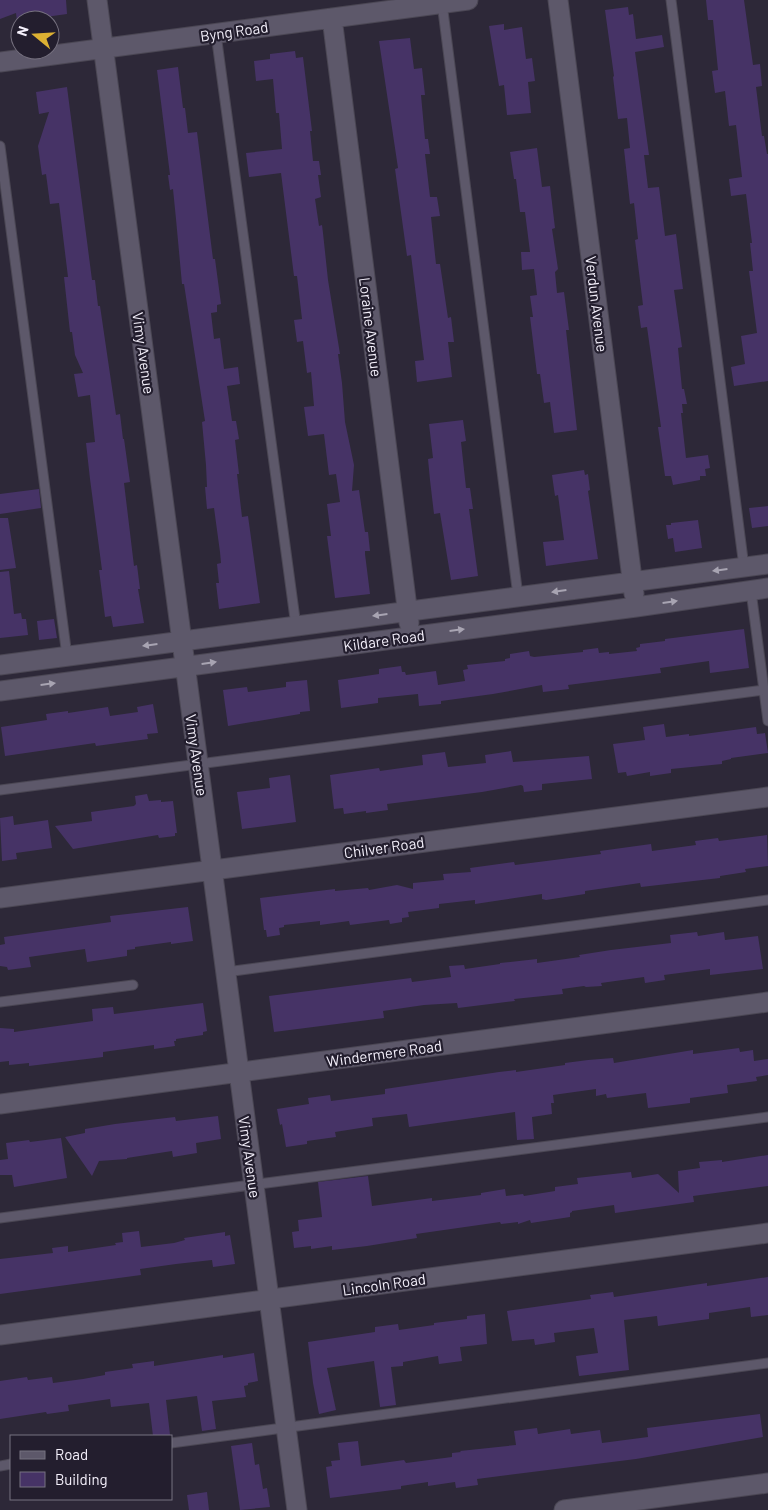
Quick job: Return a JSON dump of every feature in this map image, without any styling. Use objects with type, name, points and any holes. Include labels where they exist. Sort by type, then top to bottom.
[{"type":"street","name":"Vimy Avenue","points":[[97,0],[297,1510]]},
{"type":"street","name":"Byng Road","points":[[0,62],[468,0]]},
{"type":"street","name":"Verdun Avenue","points":[[558,0],[636,607]]},
{"type":"street","name":"Loraine Avenue","points":[[332,18],[411,636]]},
{"type":"street","name":"Kildare Road","points":[[0,665],[768,564]]},
{"type":"street","name":"Kildare Road","points":[[0,690],[636,607],[760,589]]},
{"type":"street","name":"Chilver Road","points":[[0,898],[768,797]]},
{"type":"street","name":"Windermere Road","points":[[0,1104],[768,1002]]},
{"type":"street","name":"Lincoln Road","points":[[0,1335],[768,1232]]},
{"type":"street","points":[[564,1510],[768,1483]]},
{"type":"lane","points":[[671,0],[744,567]]},
{"type":"lane","points":[[442,4],[518,596]]},
{"type":"lane","points":[[216,34],[296,626]]},
{"type":"lane","points":[[0,146],[67,656]]},
{"type":"lane","points":[[760,589],[764,690],[768,721]]},
{"type":"lane","points":[[0,790],[764,690]]},
{"type":"lane","points":[[226,972],[768,900]]},
{"type":"lane","points":[[0,1002],[133,985]]},
{"type":"lane","points":[[0,1218],[768,1117]]},
{"type":"lane","points":[[172,1443],[768,1363]]},
{"type":"building","points":[[0,0],[66,0],[67,14],[60,15],[60,10],[10,10],[10,15],[0,19]]},
{"type":"building","points":[[706,0],[744,0],[753,65],[760,64],[762,86],[756,87],[762,136],[764,136],[768,154],[768,381],[734,386],[731,367],[745,364],[741,336],[757,333],[749,271],[753,271],[750,243],[752,243],[746,194],[731,196],[729,179],[742,177],[736,125],[729,126],[725,91],[715,93],[712,71],[718,70],[713,20],[708,20]]},
{"type":"building","points":[[628,7],[629,15],[633,14],[636,39],[662,35],[664,47],[635,52],[649,155],[644,155],[648,188],[659,187],[665,236],[676,234],[683,289],[674,290],[682,347],[678,348],[682,389],[684,389],[687,404],[682,404],[683,413],[681,413],[686,458],[708,455],[710,468],[705,469],[706,476],[700,476],[700,480],[673,485],[671,476],[665,476],[658,427],[661,427],[647,327],[641,328],[638,306],[643,305],[635,240],[638,239],[634,203],[630,204],[624,149],[630,148],[627,118],[618,119],[605,10]]},
{"type":"building","points":[[504,24],[504,30],[522,27],[526,59],[532,58],[535,81],[528,82],[531,113],[507,115],[504,85],[499,86],[489,26]]},
{"type":"building","points":[[410,38],[414,69],[422,68],[425,95],[421,95],[425,139],[428,139],[430,154],[425,154],[430,197],[437,197],[440,216],[431,217],[436,264],[440,264],[448,318],[451,317],[454,342],[448,342],[452,377],[417,382],[415,361],[424,360],[411,255],[407,256],[395,169],[398,168],[379,41]]},
{"type":"building","points":[[295,51],[296,58],[303,57],[312,131],[310,131],[313,161],[319,161],[321,175],[318,175],[321,197],[315,199],[319,226],[322,225],[328,280],[340,354],[338,354],[345,422],[354,465],[352,491],[359,490],[365,532],[368,532],[370,551],[365,551],[370,594],[335,598],[327,536],[331,536],[327,504],[340,502],[336,474],[329,475],[324,434],[308,436],[304,407],[314,406],[311,372],[307,373],[303,341],[297,342],[294,320],[302,319],[297,276],[294,276],[281,173],[249,177],[246,153],[282,149],[279,113],[276,113],[273,79],[256,81],[254,61],[270,59],[270,54]]},
{"type":"building","points":[[178,67],[188,133],[197,132],[213,259],[215,259],[221,304],[217,305],[217,312],[211,313],[214,339],[220,338],[224,369],[238,367],[240,384],[227,386],[232,421],[236,421],[239,439],[235,440],[242,517],[248,516],[260,603],[219,609],[216,583],[219,583],[217,564],[221,563],[214,508],[207,509],[206,465],[202,422],[205,421],[184,284],[182,284],[173,189],[170,190],[168,175],[170,175],[157,70]]},
{"type":"building","points":[[67,87],[92,280],[95,280],[98,306],[100,306],[116,415],[120,414],[124,439],[130,482],[124,483],[134,566],[137,565],[140,589],[138,589],[144,623],[113,627],[111,616],[105,617],[99,570],[102,570],[86,443],[95,442],[90,395],[78,397],[74,374],[83,373],[75,355],[72,332],[70,332],[64,277],[68,277],[59,203],[50,204],[46,174],[42,175],[38,146],[49,112],[39,114],[36,92]]},
{"type":"building","points":[[537,148],[542,187],[550,186],[555,228],[552,229],[558,269],[555,272],[557,293],[564,292],[569,330],[566,330],[577,430],[554,433],[550,402],[544,403],[540,374],[537,374],[530,317],[533,317],[530,296],[537,295],[534,269],[522,270],[521,252],[530,252],[525,212],[520,212],[510,152]]},
{"type":"building","points":[[463,420],[466,441],[461,442],[466,488],[470,488],[473,509],[469,509],[478,576],[451,580],[440,513],[434,514],[428,459],[433,458],[429,424]]},
{"type":"building","points":[[584,470],[585,475],[588,474],[590,490],[588,491],[598,559],[546,566],[543,542],[564,540],[558,495],[555,496],[552,475]]},
{"type":"building","points":[[39,489],[41,508],[0,514],[0,494]]},
{"type":"building","points":[[768,506],[768,526],[752,528],[749,508]]},
{"type":"building","points":[[0,518],[8,518],[16,568],[0,570]]},
{"type":"building","points":[[698,520],[702,548],[675,552],[673,538],[668,539],[666,525]]},
{"type":"building","points":[[9,571],[14,614],[21,613],[22,619],[26,619],[28,635],[0,638],[0,572]]},
{"type":"building","points":[[54,619],[57,638],[39,640],[37,621]]},
{"type":"building","points":[[744,629],[749,668],[710,673],[709,661],[660,668],[661,673],[568,685],[569,689],[543,692],[542,685],[441,701],[441,704],[419,706],[418,694],[378,698],[378,703],[341,708],[338,680],[379,674],[379,669],[401,666],[402,672],[405,672],[406,675],[436,671],[438,685],[465,681],[463,670],[468,669],[467,665],[505,661],[505,659],[510,658],[510,654],[529,651],[530,656],[534,657],[583,652],[583,650],[598,648],[599,653],[609,652],[609,654],[637,651],[636,648],[640,647],[640,644],[665,641],[665,639]]},
{"type":"building","points":[[307,680],[310,711],[228,726],[223,690],[247,687],[248,692],[286,687],[286,682]]},
{"type":"building","points":[[153,704],[158,733],[147,734],[148,739],[96,746],[95,743],[5,756],[1,727],[47,720],[46,714],[108,707],[110,716],[138,712],[137,707]]},
{"type":"building","points":[[664,724],[666,737],[689,734],[689,736],[756,727],[757,734],[765,733],[768,753],[731,758],[722,761],[722,764],[671,769],[671,773],[650,776],[650,772],[627,776],[626,772],[618,773],[613,744],[645,740],[643,727]]},
{"type":"building","points":[[511,751],[513,762],[589,756],[592,779],[542,784],[542,790],[524,792],[521,785],[387,804],[388,810],[366,813],[366,811],[344,814],[343,808],[334,809],[330,775],[379,768],[380,771],[423,765],[422,755],[445,752],[448,767],[486,763],[485,755]]},
{"type":"building","points":[[290,775],[296,822],[242,829],[237,792],[270,788],[269,778]]},
{"type":"building","points":[[147,794],[149,801],[173,801],[177,833],[175,833],[175,836],[159,838],[158,835],[73,849],[55,826],[92,821],[91,812],[134,806],[136,804],[135,796]]},
{"type":"building","points":[[13,816],[14,825],[48,820],[52,848],[16,853],[17,859],[2,861],[0,818]]},
{"type":"building","points":[[767,835],[768,866],[745,869],[746,872],[720,876],[720,878],[641,887],[640,883],[585,891],[585,894],[546,900],[542,899],[542,894],[475,904],[475,900],[439,904],[439,908],[408,912],[409,917],[402,918],[402,922],[390,924],[389,920],[350,925],[349,921],[320,925],[320,921],[284,925],[284,927],[279,928],[280,935],[267,937],[266,930],[264,930],[260,898],[335,889],[335,891],[368,888],[369,890],[397,885],[413,889],[413,883],[444,880],[443,874],[471,872],[470,868],[514,862],[515,865],[601,854],[600,851],[651,844],[652,851],[696,845],[695,841],[718,838],[719,841]]},
{"type":"building","points":[[188,907],[193,941],[135,947],[135,949],[127,950],[127,956],[87,962],[85,949],[29,957],[31,967],[8,970],[7,967],[0,966],[0,945],[5,944],[4,937],[111,922],[110,916]]},
{"type":"building","points":[[697,932],[698,936],[724,932],[725,940],[758,936],[763,969],[710,975],[710,969],[664,975],[665,980],[645,983],[644,977],[601,983],[602,986],[562,989],[563,994],[514,999],[515,1001],[458,1008],[457,1003],[424,1005],[383,1011],[384,1018],[274,1032],[269,996],[411,978],[412,982],[451,977],[449,966],[464,965],[465,969],[537,959],[537,963],[580,957],[579,955],[611,950],[671,943],[670,935]]},
{"type":"building","points":[[203,1003],[207,1031],[203,1032],[203,1035],[176,1039],[174,1041],[175,1046],[154,1049],[154,1045],[103,1052],[103,1057],[29,1066],[29,1063],[9,1065],[9,1061],[0,1062],[0,1028],[14,1029],[14,1032],[93,1021],[92,1009],[113,1007],[114,1014]]},
{"type":"building","points":[[739,1048],[740,1052],[753,1050],[754,1061],[768,1059],[768,1075],[756,1077],[757,1081],[727,1085],[728,1093],[690,1098],[690,1103],[648,1108],[646,1093],[607,1098],[606,1094],[596,1096],[596,1089],[553,1095],[554,1103],[551,1103],[552,1114],[532,1117],[534,1139],[517,1140],[515,1112],[409,1127],[407,1114],[372,1118],[373,1126],[335,1132],[336,1137],[307,1141],[307,1144],[286,1147],[277,1109],[309,1104],[308,1098],[330,1095],[331,1101],[385,1094],[385,1089],[499,1072],[516,1070],[516,1072],[565,1065],[565,1063],[613,1058],[614,1063],[693,1050],[693,1054]]},
{"type":"building","points":[[218,1116],[221,1139],[196,1143],[197,1153],[173,1157],[172,1151],[127,1159],[99,1161],[92,1176],[65,1137],[85,1133],[85,1129],[115,1124],[175,1117],[176,1121]]},
{"type":"building","points":[[61,1138],[67,1178],[14,1187],[12,1175],[0,1175],[0,1160],[8,1159],[6,1143]]},
{"type":"building","points":[[768,1155],[768,1186],[693,1196],[694,1202],[615,1213],[614,1205],[572,1211],[570,1217],[531,1223],[530,1220],[518,1224],[518,1222],[501,1224],[500,1222],[416,1234],[417,1238],[367,1246],[332,1250],[332,1246],[311,1249],[311,1246],[294,1248],[292,1232],[299,1231],[298,1220],[322,1217],[318,1182],[368,1176],[372,1206],[432,1198],[432,1201],[481,1195],[481,1193],[505,1189],[506,1196],[523,1194],[524,1196],[555,1191],[555,1187],[578,1184],[577,1178],[631,1172],[632,1178],[658,1174],[679,1193],[678,1171],[700,1168],[699,1162],[722,1160],[722,1162]]},
{"type":"building","points":[[139,1231],[141,1247],[174,1243],[185,1240],[184,1238],[225,1232],[225,1236],[230,1235],[235,1264],[213,1267],[212,1260],[176,1264],[140,1269],[141,1275],[0,1294],[0,1259],[53,1253],[52,1248],[68,1246],[68,1252],[116,1245],[115,1243],[123,1242],[122,1233]]},
{"type":"building","points":[[768,1277],[768,1315],[751,1317],[750,1307],[709,1313],[709,1319],[658,1326],[657,1316],[624,1320],[629,1370],[579,1376],[576,1356],[598,1353],[594,1328],[554,1333],[555,1342],[535,1345],[534,1339],[512,1341],[507,1311],[591,1299],[590,1295],[613,1292],[614,1297],[707,1283],[707,1286]]},
{"type":"building","points":[[485,1314],[487,1344],[460,1347],[462,1361],[439,1364],[438,1356],[403,1362],[403,1366],[391,1367],[396,1405],[380,1407],[374,1361],[327,1368],[336,1410],[319,1414],[308,1342],[375,1332],[375,1327],[398,1324],[399,1330],[467,1319],[467,1316]]},
{"type":"building","points":[[254,1353],[258,1381],[244,1386],[246,1397],[212,1401],[216,1429],[202,1431],[197,1396],[166,1400],[170,1435],[153,1435],[149,1403],[111,1407],[110,1399],[68,1405],[69,1411],[47,1414],[46,1412],[0,1419],[0,1381],[27,1377],[28,1380],[52,1377],[53,1383],[105,1375],[105,1372],[133,1368],[132,1364],[154,1361],[154,1366],[223,1355],[223,1358]]},
{"type":"building","points":[[760,1414],[763,1437],[636,1459],[477,1479],[478,1485],[456,1488],[455,1482],[428,1486],[428,1482],[401,1486],[401,1489],[330,1498],[326,1467],[332,1466],[331,1461],[340,1460],[338,1443],[358,1441],[361,1466],[404,1460],[406,1463],[452,1457],[452,1453],[460,1451],[516,1445],[514,1431],[537,1428],[538,1434],[570,1429],[571,1434],[600,1430],[602,1443],[648,1437],[647,1428]]},
{"type":"building","points":[[252,1443],[255,1465],[259,1464],[263,1489],[267,1488],[270,1507],[240,1510],[231,1446]]},
{"type":"building","points":[[207,1492],[209,1510],[189,1510],[187,1495]]}]
